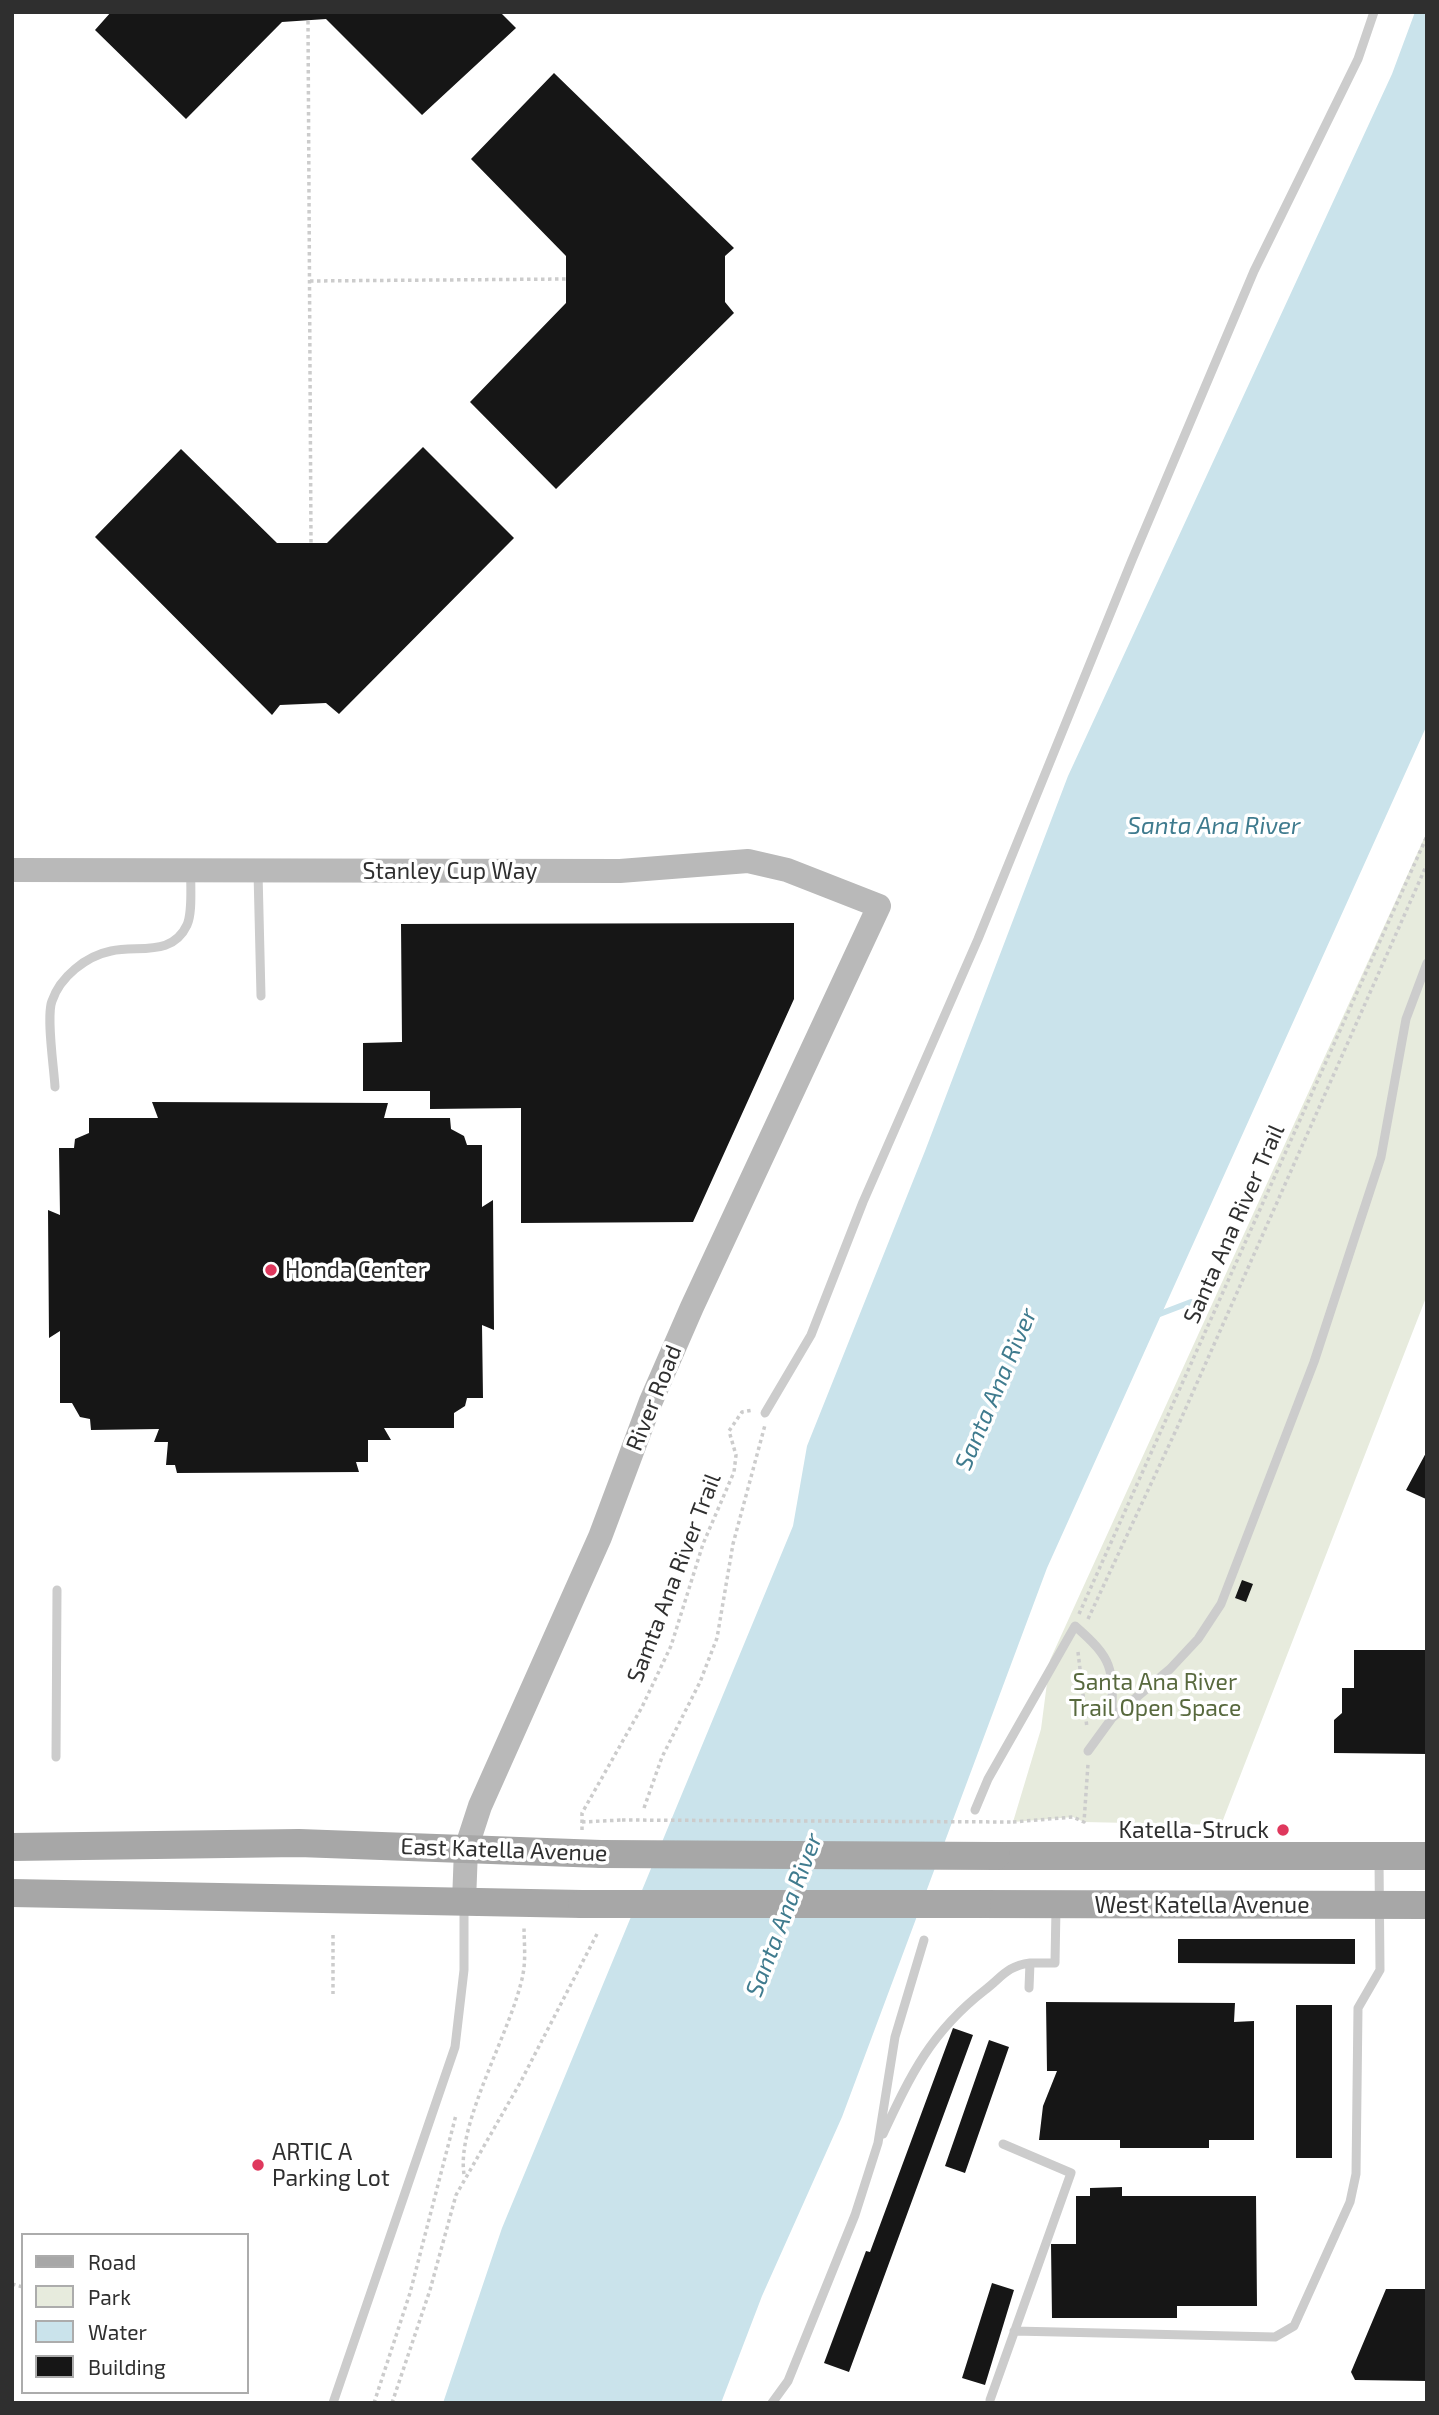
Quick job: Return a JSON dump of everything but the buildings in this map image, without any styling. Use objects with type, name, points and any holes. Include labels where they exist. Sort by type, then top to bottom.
[{"type":"main road","name":"Stanley Cup Way","points":[[12,870],[621,871],[748,861],[787,870],[879,906]]},
{"type":"main road","name":"River Road","points":[[464,1902],[466,1849],[480,1806],[600,1537],[651,1401],[692,1307],[879,906]]},
{"type":"main road","name":"East Katella Avenue","points":[[12,1846],[299,1843],[601,1854],[1379,1856]]},
{"type":"main road","points":[[1379,1856],[1427,1856]]},
{"type":"main road","points":[[12,1893],[525,1903]]},
{"type":"main road","name":"West Katella Avenue","points":[[525,1903],[1427,1905]]},
{"type":"lane","points":[[765,1413],[811,1335],[863,1202],[978,939],[1244,296],[1357,59],[1374,12]]},
{"type":"lane","points":[[258,870],[261,996]]},
{"type":"lane","points":[[55,1087],[51,1003],[64,978],[82,964],[110,951],[161,948],[178,938],[188,923],[191,871]]},
{"type":"lane","points":[[1088,1751],[1112,1718],[1170,1669],[1198,1639],[1221,1604],[1314,1362],[1381,1157],[1406,1019],[1427,962]]},
{"type":"lane","points":[[56,1757],[57,1590]]},
{"type":"lane","points":[[975,1810],[988,1779],[1075,1626],[1100,1648],[1112,1674],[1112,1718]]},
{"type":"lane","points":[[1014,2331],[1275,2337],[1294,2326],[1350,2202],[1356,2174],[1357,2008],[1380,1970],[1379,1856]]},
{"type":"lane","points":[[333,2403],[455,2047],[464,1970],[464,1902]]},
{"type":"lane","points":[[772,2403],[788,2381],[855,2215],[878,2143],[913,2069],[939,2033],[1013,1966],[1055,1963],[1056,1906]]},
{"type":"lane","points":[[878,2143],[895,2037],[924,1940]]},
{"type":"lane","points":[[1029,1989],[1030,1964]]},
{"type":"lane","points":[[990,2400],[1071,2173],[1003,2144]]},
{"type":"path","points":[[308,21],[311,543]]},
{"type":"path","points":[[310,281],[566,279]]},
{"type":"path","name":"Santa Ana River Trail","points":[[1075,1626],[1427,836]]},
{"type":"path","points":[[1075,1626],[1086,1623],[1177,1428],[1427,864]]},
{"type":"path","name":"Samta Ana River Trail","points":[[644,1808],[662,1757],[700,1682],[717,1638],[733,1544],[767,1420],[765,1413],[755,1410],[742,1412],[729,1432],[736,1455],[734,1472],[703,1544],[671,1646],[642,1707],[582,1813],[582,1822],[1013,1822],[1073,1817],[1084,1822],[1088,1751],[1075,1626]]},
{"type":"path","points":[[465,2176],[463,2159],[472,2122],[523,1974],[525,1903]]},
{"type":"path","points":[[393,2403],[430,2290],[445,2229],[465,2176],[520,2083],[597,1934]]},
{"type":"path","points":[[333,1935],[333,1994]]},
{"type":"path","points":[[374,2403],[410,2293],[456,2115]]},
{"type":"green space","name":"Santa Ana River Trail Open Space","points":[[1427,832],[1427,1295],[1221,1825],[1084,1822],[1073,1817],[1013,1822],[1041,1729],[1050,1660]]},
{"type":"water","name":"Santa Ana River","points":[[1415,12],[1427,12],[1427,725],[1047,1568],[842,2117],[762,2296],[721,2403],[443,2403],[502,2228],[793,1526],[807,1446],[925,1151],[1068,776],[1392,74]]},
{"type":"waterway","points":[[1157,1315],[1191,1302]]},
{"type":"place","name":"Honda Center","points":[[271,1270]]},
{"type":"place","name":"Katella-Struck","points":[[1283,1830]]},
{"type":"place","name":"ARTIC A Parking Lot","points":[[258,2165]]}]
